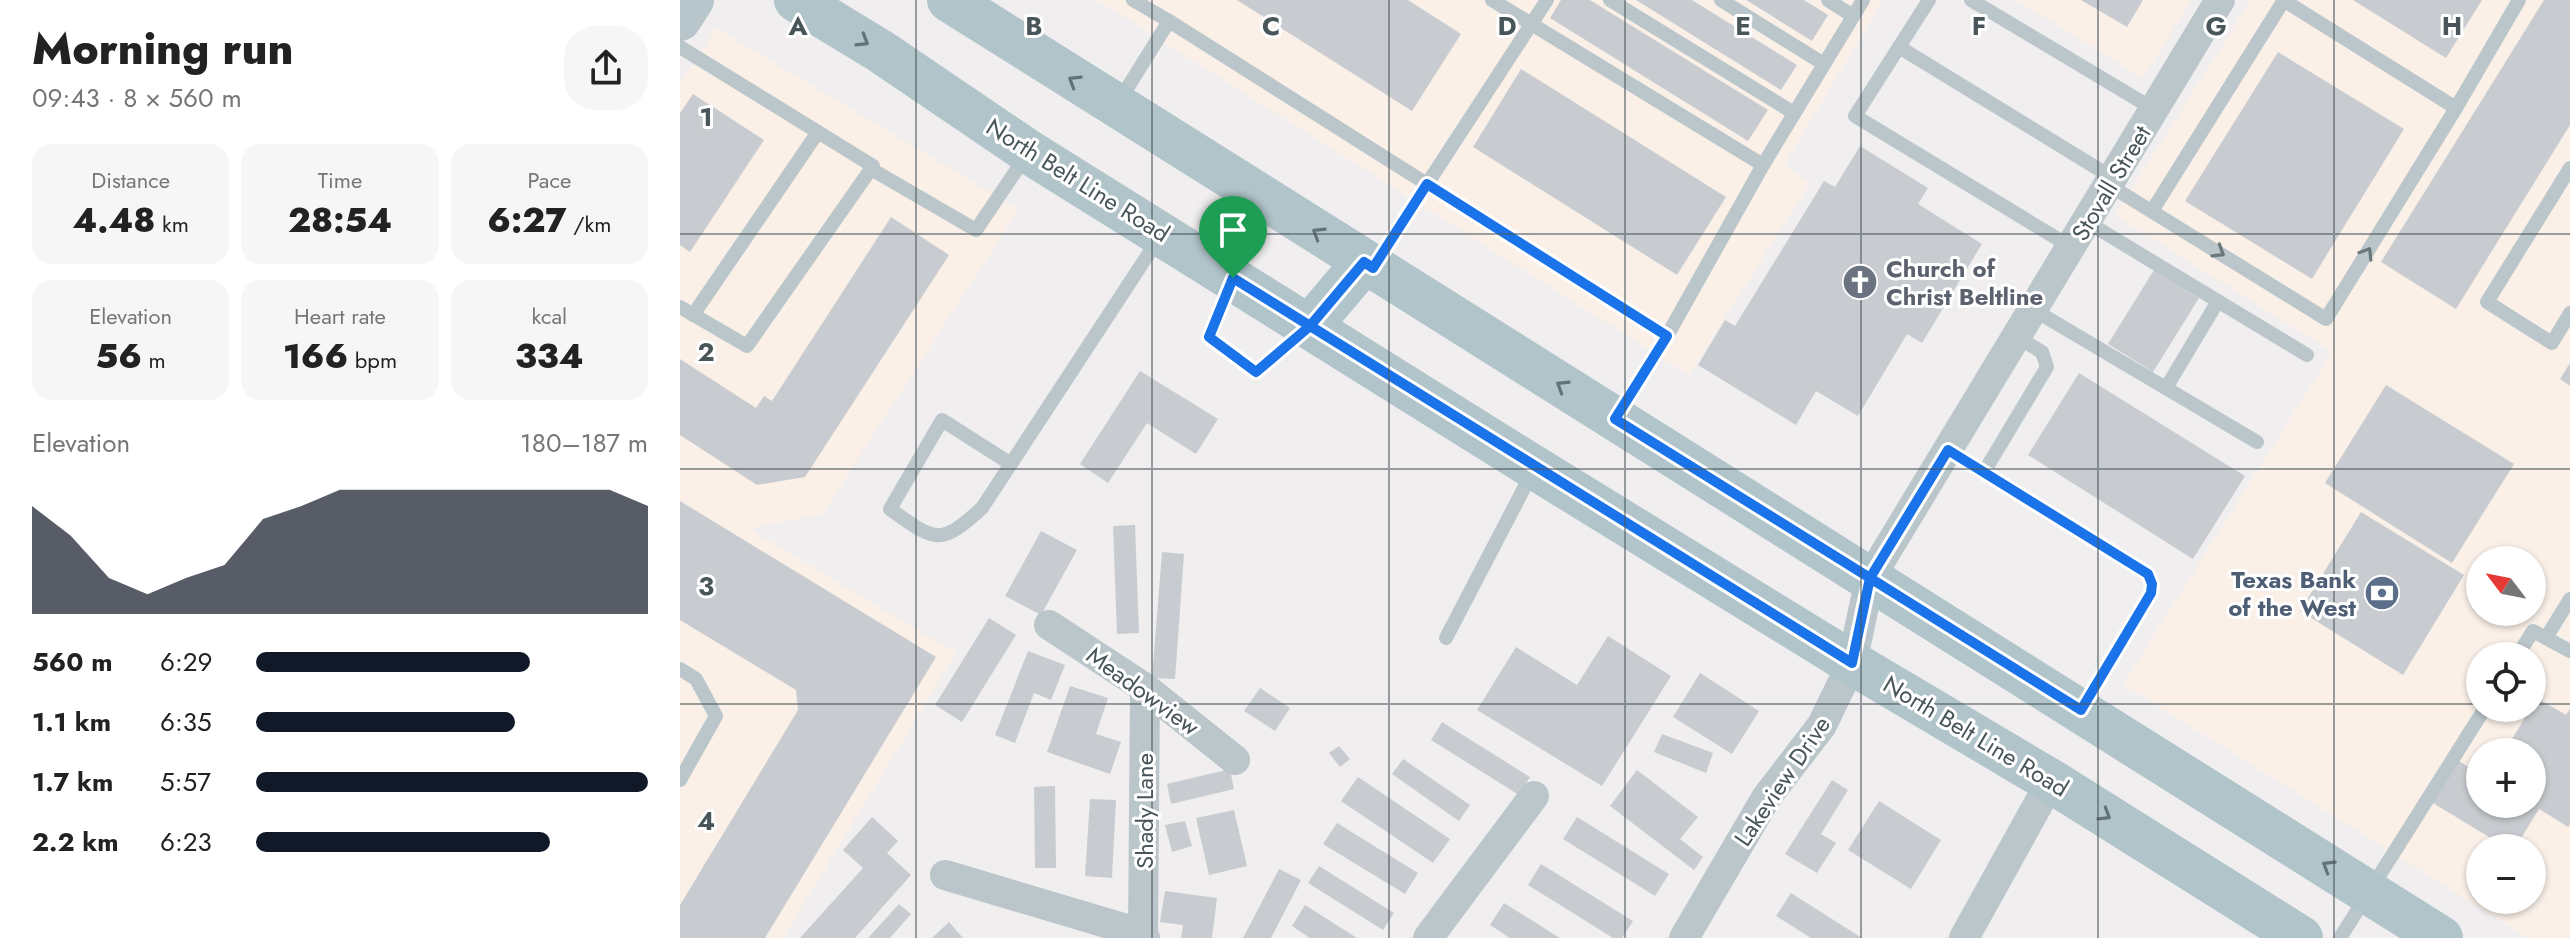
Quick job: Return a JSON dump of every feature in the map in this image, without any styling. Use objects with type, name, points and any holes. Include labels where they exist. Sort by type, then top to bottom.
[{"type":"main road","points":[[680,20],[693,0]]},
{"type":"main road","name":"North Belt Line Road","points":[[796,0],[880,51],[1029,152],[1535,468],[2051,781],[2301,938]]},
{"type":"main road","points":[[961,3],[1115,106],[2441,938]]},
{"type":"main road","points":[[1310,326],[1368,265]]},
{"type":"street","name":"Stovall Street","points":[[1852,663],[1870,578],[2220,0]]},
{"type":"street","name":"Meadowview","points":[[1049,625],[1145,688],[1235,760]]},
{"type":"street","name":"Lakeview Drive","points":[[1684,938],[1766,798],[1822,725],[1852,663]]},
{"type":"street","name":"Shady Lane","points":[[1144,936],[1145,688]]},
{"type":"street","points":[[1964,938],[2051,781]]},
{"type":"street","points":[[1428,938],[1534,796]]},
{"type":"street","points":[[945,875],[1144,936]]},
{"type":"lane","points":[[1133,0],[1667,336]]},
{"type":"lane","points":[[1492,0],[1763,165]]},
{"type":"lane","points":[[1368,265],[1427,184],[1547,0]]},
{"type":"lane","points":[[1610,0],[1794,113]]},
{"type":"lane","points":[[1721,0],[1824,64]]},
{"type":"lane","points":[[1828,0],[1853,16]]},
{"type":"lane","points":[[1615,419],[1667,336],[1763,165],[1863,0]]},
{"type":"lane","points":[[1929,0],[1855,116],[2079,235],[2218,301],[2307,355]]},
{"type":"lane","points":[[1971,0],[2155,110]]},
{"type":"lane","points":[[2152,211],[2283,0],[2456,108]]},
{"type":"lane","points":[[1899,47],[2326,319],[2519,0]]},
{"type":"lane","points":[[1115,106],[1169,21]]},
{"type":"lane","points":[[680,47],[818,132],[873,166],[747,346],[686,311],[818,132]]},
{"type":"lane","points":[[871,169],[976,230],[1029,152]]},
{"type":"lane","points":[[2570,168],[2487,302],[2552,343],[2570,313]]},
{"type":"lane","points":[[1011,464],[942,420],[890,509],[915,527],[935,536],[955,532],[982,508],[1011,464],[1162,234]]},
{"type":"lane","points":[[1233,278],[1209,337],[1256,372],[1310,326]]},
{"type":"lane","points":[[2166,388],[2218,301]]},
{"type":"lane","points":[[2034,310],[2257,442]]},
{"type":"lane","points":[[1984,472],[2047,367],[2042,352],[2017,337]]},
{"type":"lane","points":[[1948,450],[2148,574],[2151,593],[2081,710]]},
{"type":"lane","points":[[1446,638],[1535,468]]},
{"type":"lane","points":[[2546,638],[2570,599]]},
{"type":"lane","points":[[2526,642],[2533,631],[2570,651]]},
{"type":"lane","points":[[680,669],[696,679],[716,716],[680,780]]},
{"type":"lane","points":[[2340,938],[2476,722]]},
{"type":"shaded area","points":[[1097,0],[1883,0],[1784,165],[1810,183],[1689,375]]},
{"type":"shaded area","points":[[2016,0],[2192,0],[2143,78]]},
{"type":"shaded area","points":[[2251,0],[2570,0],[2570,938],[2528,938],[2490,914],[2546,914],[2546,834],[2466,834],[2466,899],[2123,684],[2332,352],[2115,215]]},
{"type":"shaded area","points":[[716,28],[1019,209],[822,515],[751,530],[956,653],[783,938],[680,938],[680,83]]},
{"type":"building","points":[[1237,0],[1408,0],[1461,34],[1412,111]]},
{"type":"building","points":[[1561,0],[1590,0],[1768,110],[1748,141],[1550,18]]},
{"type":"building","points":[[1636,0],[1692,0],[1797,65],[1781,90]]},
{"type":"building","points":[[1746,0],[1804,0],[1828,15],[1812,41]]},
{"type":"building","points":[[2081,0],[2143,0],[2127,27]]},
{"type":"building","points":[[2353,0],[2482,0],[2446,58]]},
{"type":"building","points":[[2544,0],[2570,0],[2570,125],[2456,309],[2381,262]]},
{"type":"building","points":[[2278,52],[2404,129],[2312,279],[2185,201]]},
{"type":"building","points":[[1521,69],[1726,197],[1677,275],[1473,147]]},
{"type":"building","points":[[693,94],[764,140],[690,252],[680,245],[680,113]]},
{"type":"building","name":"Church of Christ Beltline","points":[[1860,146],[1928,188],[1918,204],[1982,244],[1922,343],[1907,334],[1858,416],[1816,391],[1796,425],[1698,365],[1725,320],[1735,326],[1824,181],[1835,187]]},
{"type":"building","points":[[891,217],[949,255],[805,477],[757,485],[680,435],[680,359],[756,408],[764,396],[772,401]]},
{"type":"building","points":[[2154,270],[2199,298],[2153,372],[2108,344]]},
{"type":"building","points":[[2570,363],[2570,386],[2560,379]]},
{"type":"building","points":[[1140,371],[1218,419],[1196,454],[1147,423],[1108,483],[1080,464]]},
{"type":"building","points":[[2079,373],[2245,476],[2193,559],[2028,455]]},
{"type":"building","points":[[2386,385],[2514,464],[2452,563],[2325,483]]},
{"type":"building","points":[[680,501],[936,657],[765,938],[680,938],[680,905],[798,710],[796,690],[680,620]]},
{"type":"building","name":"Texas Bank of the West","points":[[2361,512],[2464,575],[2403,675],[2300,611]]},
{"type":"building","points":[[1135,525],[1139,633],[1117,634],[1113,526]]},
{"type":"building","points":[[1041,531],[1077,550],[1041,615],[1005,596]]},
{"type":"building","points":[[1162,552],[1184,554],[1175,679],[1152,678]]},
{"type":"building","points":[[989,618],[1016,635],[962,722],[935,705]]},
{"type":"building","points":[[1608,636],[1671,676],[1602,786],[1477,710],[1516,647],[1577,685]]},
{"type":"building","points":[[1028,651],[1065,665],[1051,700],[1034,693],[1015,743],[995,735]]},
{"type":"building","points":[[1700,673],[1759,711],[1732,754],[1673,717]]},
{"type":"building","points":[[1070,686],[1108,698],[1096,734],[1121,742],[1110,774],[1047,752]]},
{"type":"building","points":[[1260,688],[1290,708],[1275,731],[1244,711]]},
{"type":"building","points":[[2546,703],[2566,715],[2570,709],[2568,827],[2546,813],[2546,738],[2513,738],[2522,722],[2546,722]]},
{"type":"building","points":[[1442,722],[1530,777],[1519,795],[1431,740]]},
{"type":"building","points":[[1662,734],[1713,753],[1706,773],[1654,752]]},
{"type":"building","points":[[1339,746],[1350,759],[1340,767],[1329,753]]},
{"type":"building","points":[[1403,759],[1470,805],[1459,821],[1392,774]]},
{"type":"building","points":[[2459,761],[2466,765],[2466,818],[2533,818],[2524,834],[2484,834],[2433,803]]},
{"type":"building","points":[[1230,769],[1234,789],[1171,804],[1167,784]]},
{"type":"building","points":[[1637,770],[1698,817],[1680,839],[1703,857],[1694,870],[1610,806]]},
{"type":"building","points":[[1358,777],[1450,839],[1433,863],[1341,801]]},
{"type":"building","points":[[1832,780],[1848,790],[1821,834],[1836,843],[1817,873],[1785,854]]},
{"type":"building","points":[[1055,786],[1056,868],[1035,868],[1034,787]]},
{"type":"building","points":[[1090,799],[1116,800],[1112,878],[1085,876]]},
{"type":"building","points":[[1879,801],[1941,840],[1911,889],[1848,850]]},
{"type":"building","points":[[1234,810],[1247,866],[1209,875],[1196,818]]},
{"type":"building","points":[[872,817],[898,841],[887,853],[911,875],[855,938],[800,938],[863,868],[843,850]]},
{"type":"building","points":[[1577,817],[1669,874],[1655,896],[1563,839]]},
{"type":"building","points":[[1185,821],[1192,846],[1172,852],[1165,825]]},
{"type":"building","points":[[1337,823],[1418,873],[1405,894],[1323,844]]},
{"type":"building","points":[[1541,864],[1633,921],[1622,938],[1613,938],[1528,885]]},
{"type":"building","points":[[1319,866],[1394,913],[1383,930],[1308,883]]},
{"type":"building","points":[[1279,869],[1301,880],[1271,938],[1243,938]]},
{"type":"building","points":[[1165,891],[1217,898],[1212,938],[1181,938],[1183,925],[1160,922]]},
{"type":"building","points":[[1791,893],[1862,938],[1811,938],[1776,916]]},
{"type":"building","points":[[1504,903],[1560,938],[1510,938],[1490,925]]},
{"type":"building","points":[[899,904],[911,914],[890,938],[868,938]]},
{"type":"building","points":[[1305,905],[1357,938],[1310,938],[1292,926]]},
{"type":"building","points":[[949,922],[963,938],[932,938]]},
{"type":"place","name":"Church of Christ Beltline","points":[[1860,282]]},
{"type":"place","name":"Texas Bank of the West","points":[[2382,593]]},
{"type":"route","points":[[1233,278],[1209,337],[1256,372],[1310,326],[1364,262],[1373,268],[1427,184],[1667,336],[1615,419],[1870,578],[1948,450],[2148,574],[2151,593],[2081,710],[1870,578],[1852,663],[1535,468],[1310,326],[1233,278]]}]
